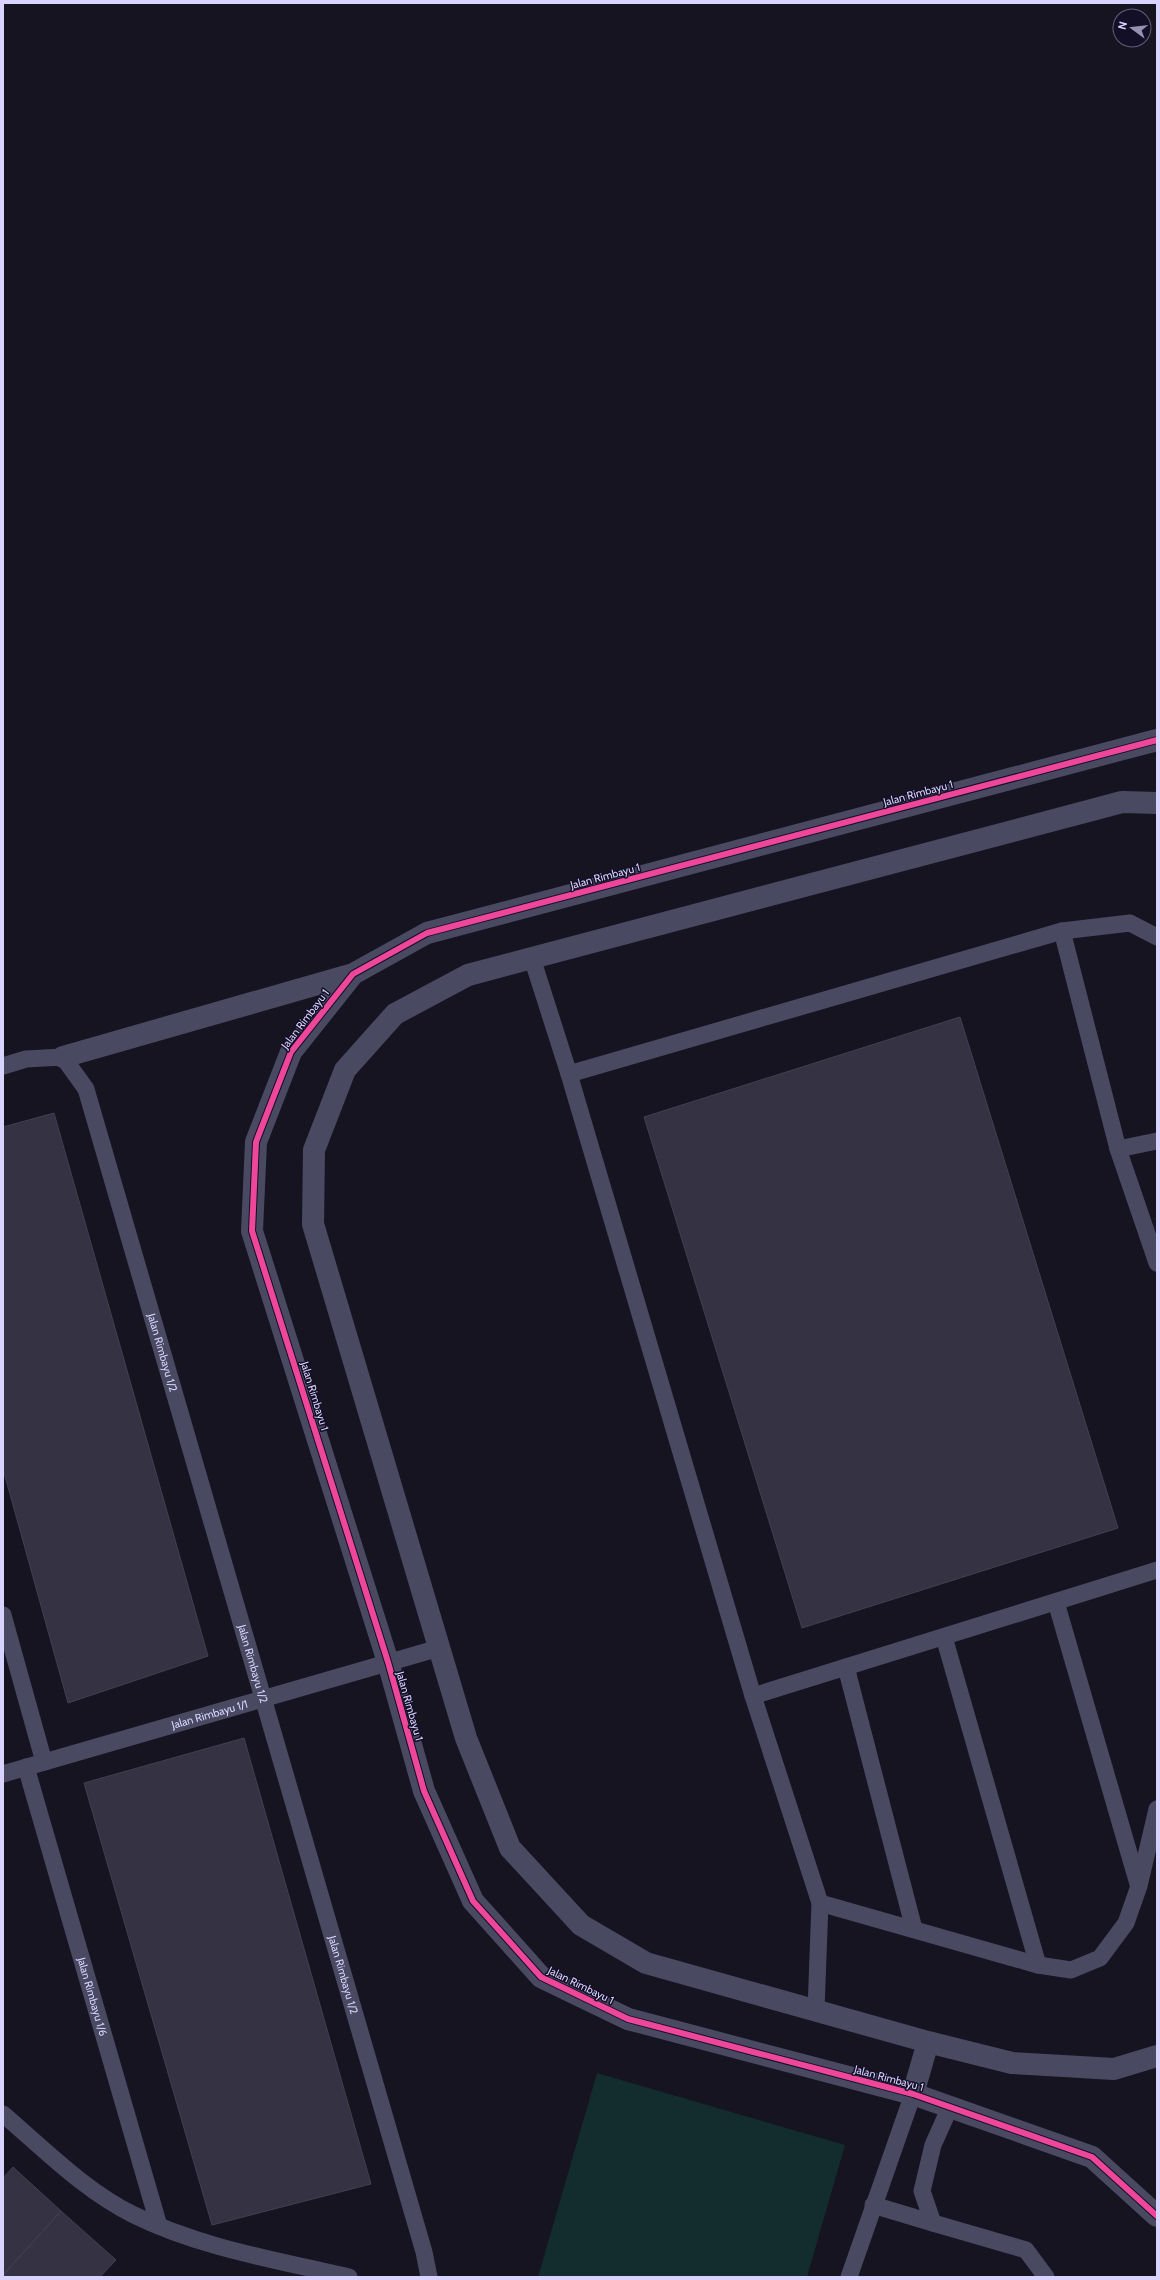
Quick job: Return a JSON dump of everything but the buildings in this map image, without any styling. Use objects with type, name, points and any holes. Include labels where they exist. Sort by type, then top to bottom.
[{"type":"street","name":"Jalan Rimbayu 1","points":[[1157,740],[427,933],[353,974],[292,1052],[256,1142],[252,1230],[388,1662],[424,1791],[473,1901],[541,1977],[628,2019],[913,2094],[1092,2157],[1157,2216]]},
{"type":"street","points":[[1157,803],[1122,802],[468,974],[395,1014],[345,1070],[314,1150],[313,1224],[466,1738],[510,1848],[581,1925],[646,1964],[928,2042],[1019,2063],[1114,2069],[1157,2056]]},
{"type":"street","points":[[63,1057],[353,974]]},
{"type":"street","points":[[913,2094],[928,2042]]},
{"type":"lane","points":[[569,1074],[1062,931],[1130,923],[1157,936]]},
{"type":"lane","points":[[1062,931],[1118,1149],[1157,1263]]},
{"type":"lane","points":[[532,958],[569,1074],[753,1696],[820,1903],[816,2010]]},
{"type":"lane","points":[[3,1066],[26,1059],[63,1057]]},
{"type":"lane","name":"Jalan Rimbayu 1/2","points":[[63,1057],[86,1089],[424,2252],[429,2277]]},
{"type":"lane","points":[[1118,1149],[1157,1141]]},
{"type":"lane","points":[[753,1696],[1157,1570]]},
{"type":"lane","points":[[1056,1602],[1139,1886]]},
{"type":"lane","points":[[3,1615],[44,1762]]},
{"type":"lane","points":[[944,1637],[1038,1965]]},
{"type":"lane","name":"Jalan Rimbayu 1/1","points":[[3,1774],[439,1648]]},
{"type":"lane","points":[[846,1667],[914,1930]]},
{"type":"lane","name":"Jalan Rimbayu 1/6","points":[[26,1767],[159,2226]]},
{"type":"lane","points":[[820,1903],[1038,1965],[1071,1970],[1100,1958],[1126,1923],[1139,1886],[1157,1809]]},
{"type":"lane","points":[[849,2277],[913,2094]]},
{"type":"lane","points":[[933,2223],[922,2192],[933,2146],[950,2107]]},
{"type":"lane","points":[[3,2114],[88,2186],[133,2215],[188,2238],[349,2277]]},
{"type":"lane","points":[[873,2205],[1026,2250],[1046,2277]]},
{"type":"green space","points":[[597,2073],[845,2145],[807,2277],[538,2277]]},
{"type":"cycle path","points":[[1157,740],[427,933],[353,974],[291,1052],[256,1142],[252,1231],[388,1662],[424,1791],[473,1901],[541,1977],[628,2019],[913,2094],[1092,2157],[1157,2216]]}]
